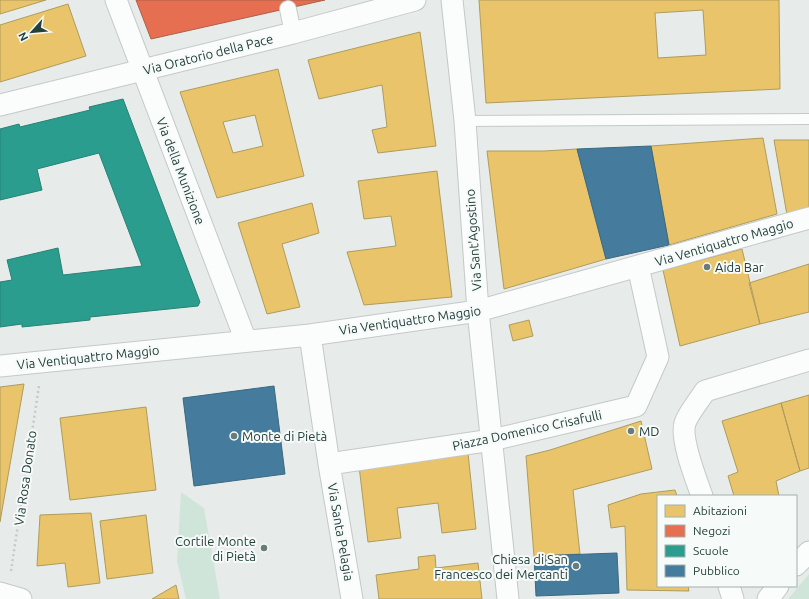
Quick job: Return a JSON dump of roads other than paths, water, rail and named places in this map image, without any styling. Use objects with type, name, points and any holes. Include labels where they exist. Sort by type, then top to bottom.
[{"type":"street","name":"Via della Munizione","points":[[116,0],[246,342]]},
{"type":"street","name":"Via Oratorio della Pace","points":[[0,105],[293,33],[415,0]]},
{"type":"street","name":"Via Sant'Agostino","points":[[452,0],[465,121],[478,311],[508,599]]},
{"type":"street","points":[[288,8],[293,33]]},
{"type":"street","name":"Via Ventiquattro Maggio","points":[[0,366],[310,335],[478,311],[809,218]]},
{"type":"street","name":"Piazza Domenico Crisafulli","points":[[329,464],[492,440],[636,406],[658,357],[638,266]]},
{"type":"street","points":[[310,335],[329,464]]},
{"type":"street","points":[[702,495],[687,450],[685,424],[705,391],[809,360]]},
{"type":"street","name":"Via Santa Pelagia","points":[[329,464],[352,599]]},
{"type":"street","points":[[797,564],[809,552]]},
{"type":"street","points":[[729,587],[733,599]]},
{"type":"street","points":[[768,599],[777,587]]},
{"type":"lane","points":[[465,121],[809,119]]},
{"type":"place","name":"Aida Bar","points":[[707,267]]},
{"type":"place","name":"MD","points":[[631,431]]},
{"type":"place","name":"Monte di Pietà","points":[[234,436]]},
{"type":"place","name":"Cortile Monte di Pietà","points":[[264,548]]},
{"type":"place","name":"Chiesa di San Francesco dei Mercanti","points":[[576,566]]}]
